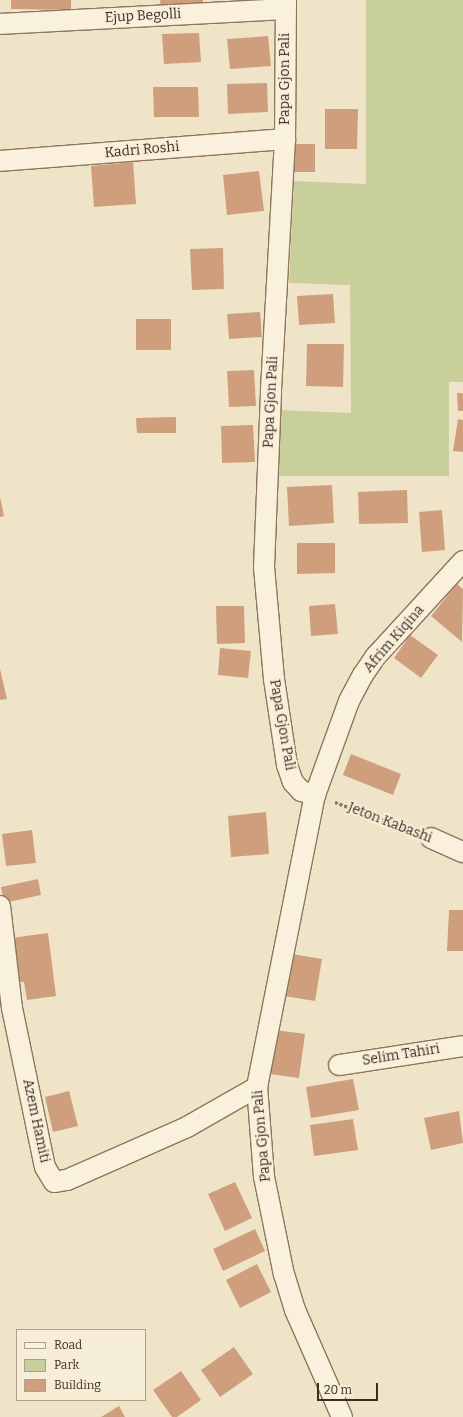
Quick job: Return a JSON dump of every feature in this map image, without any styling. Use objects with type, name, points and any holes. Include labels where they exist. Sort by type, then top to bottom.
[{"type":"street","name":"Ejup Begolli","points":[[0,24],[286,5]]},
{"type":"street","name":"Papa Gjon Pali","points":[[286,5],[285,139],[271,393],[264,567],[274,679],[287,765],[293,782],[301,791],[315,795],[257,1087],[264,1177],[284,1275],[295,1310],[342,1417]]},
{"type":"street","name":"Kadri Roshi","points":[[0,162],[285,139]]},
{"type":"street","name":"Afrim Kiqina","points":[[315,795],[349,701],[363,675],[376,656],[463,561]]},
{"type":"street","name":"Jeton Kabashi","points":[[431,838],[463,852]]},
{"type":"street","name":"Azem Hamiti","points":[[0,906],[12,1008],[45,1167],[54,1182],[67,1180],[187,1127],[257,1087]]},
{"type":"street","name":"Selim Tahiri","points":[[339,1065],[463,1046]]},
{"type":"path","name":"Jeton Kabashi","points":[[315,795],[431,838]]},
{"type":"green space","points":[[366,0],[463,0],[463,382],[449,382],[449,476],[279,476],[279,410],[351,413],[350,285],[289,283],[294,181],[366,184]]},
{"type":"building","points":[[11,0],[71,0],[71,10],[11,9]]},
{"type":"building","points":[[160,0],[203,0],[203,3],[161,7]]},
{"type":"building","points":[[199,33],[201,62],[164,64],[162,34]]},
{"type":"building","points":[[268,36],[271,66],[230,69],[227,39]]},
{"type":"building","points":[[267,83],[268,112],[228,114],[227,84]]},
{"type":"building","points":[[153,87],[198,87],[199,117],[154,117]]},
{"type":"building","points":[[325,109],[358,109],[357,149],[325,149]]},
{"type":"building","points":[[293,144],[315,144],[315,172],[293,172]]},
{"type":"building","points":[[133,162],[136,204],[94,207],[91,166]]},
{"type":"building","points":[[259,171],[264,211],[227,215],[223,175]]},
{"type":"building","points":[[223,248],[224,289],[192,290],[190,249]]},
{"type":"building","points":[[333,294],[335,323],[299,325],[297,296]]},
{"type":"building","points":[[260,312],[262,337],[229,339],[227,314]]},
{"type":"building","points":[[136,319],[171,319],[171,350],[136,350]]},
{"type":"building","points":[[307,344],[344,344],[343,387],[306,386]]},
{"type":"building","points":[[254,370],[256,406],[229,407],[227,371]]},
{"type":"building","points":[[457,393],[463,393],[463,411],[458,411]]},
{"type":"building","points":[[176,417],[176,433],[137,433],[136,418]]},
{"type":"building","points":[[458,419],[463,420],[463,452],[453,451]]},
{"type":"building","points":[[253,425],[255,462],[222,463],[221,426]]},
{"type":"building","points":[[332,485],[334,523],[289,526],[287,487]]},
{"type":"building","points":[[407,490],[408,523],[359,524],[358,492]]},
{"type":"building","points":[[0,497],[4,516],[0,517]]},
{"type":"building","points":[[442,510],[445,550],[422,552],[419,512]]},
{"type":"building","points":[[297,543],[335,543],[335,573],[297,574]]},
{"type":"building","points":[[457,584],[463,589],[462,642],[431,616]]},
{"type":"building","points":[[335,604],[338,634],[311,636],[309,606]]},
{"type":"building","points":[[216,606],[244,606],[245,643],[217,644]]},
{"type":"building","points":[[410,635],[438,655],[421,678],[394,658]]},
{"type":"building","points":[[220,648],[251,651],[248,678],[218,675]]},
{"type":"building","points":[[0,669],[7,699],[0,700]]},
{"type":"building","points":[[351,754],[401,774],[393,795],[343,775]]},
{"type":"building","points":[[266,812],[269,854],[231,857],[228,816]]},
{"type":"building","points":[[32,830],[36,863],[6,866],[2,834]]},
{"type":"building","points":[[38,879],[41,895],[4,903],[1,887]]},
{"type":"building","points":[[449,910],[463,910],[463,951],[447,951]]},
{"type":"building","points":[[48,933],[56,996],[27,1000],[24,982],[17,982],[11,938]]},
{"type":"building","points":[[292,954],[322,959],[315,1001],[284,996]]},
{"type":"building","points":[[276,1030],[305,1034],[299,1078],[270,1074]]},
{"type":"building","points":[[353,1079],[359,1110],[311,1118],[306,1087]]},
{"type":"building","points":[[69,1091],[78,1126],[53,1132],[45,1097]]},
{"type":"building","points":[[459,1111],[463,1143],[431,1150],[424,1118]]},
{"type":"building","points":[[353,1119],[358,1150],[314,1156],[310,1125]]},
{"type":"building","points":[[235,1182],[252,1218],[225,1231],[208,1194]]},
{"type":"building","points":[[255,1229],[265,1251],[223,1271],[213,1249]]},
{"type":"building","points":[[257,1264],[271,1292],[240,1308],[226,1280]]},
{"type":"building","points":[[234,1347],[253,1374],[220,1397],[201,1370]]},
{"type":"building","points":[[181,1371],[201,1400],[177,1417],[172,1417],[153,1390]]},
{"type":"building","points":[[119,1406],[125,1417],[101,1417]]}]
